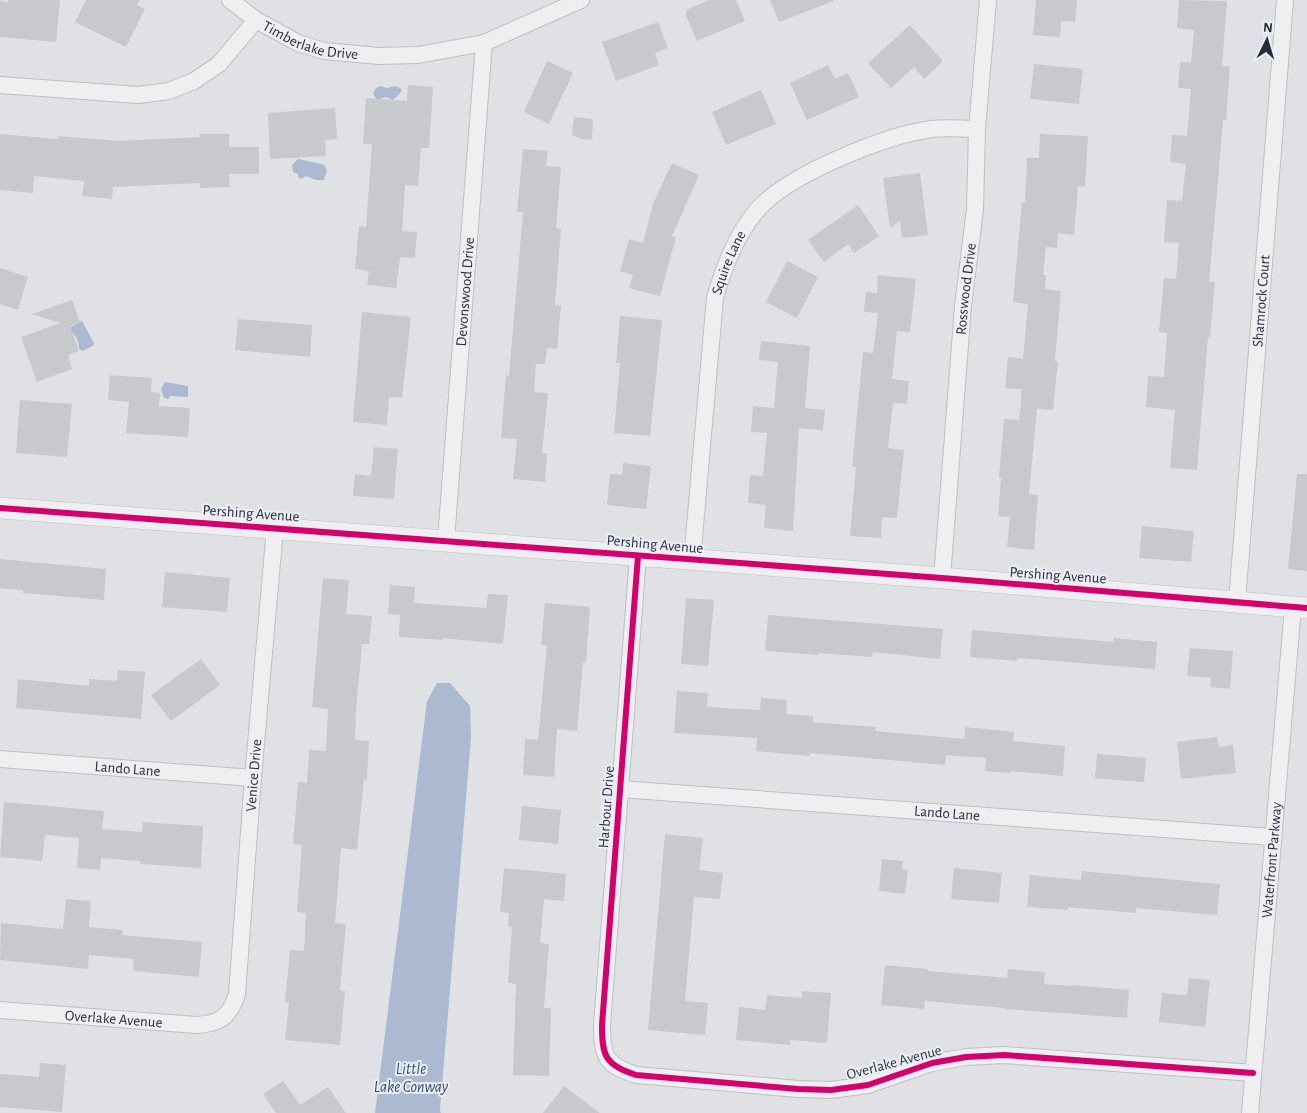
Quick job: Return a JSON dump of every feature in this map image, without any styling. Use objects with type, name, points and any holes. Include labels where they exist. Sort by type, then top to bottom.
[{"type":"street","points":[[230,0],[256,20]]},
{"type":"street","name":"Timberlake Drive","points":[[0,84],[138,95],[169,91],[194,81],[219,64],[256,20],[298,43],[324,51],[379,56],[418,55],[484,43],[581,0]]},
{"type":"street","name":"Rosswood Drive","points":[[942,578],[963,306],[975,209],[977,129],[988,0]]},
{"type":"street","name":"Shamrock Court","points":[[1237,601],[1285,0]]},
{"type":"street","name":"Devonswood Drive","points":[[446,540],[484,43]]},
{"type":"street","name":"Squire Lane","points":[[692,560],[715,298],[724,267],[741,234],[763,205],[789,185],[819,168],[902,135],[933,129],[977,129]]},
{"type":"street","name":"Pershing Avenue","points":[[0,508],[446,540],[1300,607]]},
{"type":"street","name":"Venice Drive","points":[[224,1017],[233,1008],[237,994],[253,778],[275,528]]},
{"type":"street","name":"Harbour Drive","points":[[606,1059],[602,1043],[602,1025],[638,556]]},
{"type":"street","name":"Waterfront Parkway","points":[[1250,1113],[1273,837],[1300,607]]},
{"type":"street","name":"Lando Lane","points":[[0,759],[253,778]]},
{"type":"street","name":"Lando Lane","points":[[620,788],[1273,837]]},
{"type":"street","name":"Overlake Avenue","points":[[0,1010],[196,1025],[211,1024],[224,1017]]},
{"type":"street","name":"Overlake Avenue","points":[[606,1059],[620,1070],[636,1075],[798,1089],[831,1090],[868,1085],[932,1064],[966,1057],[1004,1055],[1253,1073]]},
{"type":"water","points":[[380,86],[387,88],[396,86],[401,89],[401,92],[393,100],[386,97],[377,100],[373,93]]},
{"type":"water","points":[[298,159],[324,165],[327,170],[324,180],[316,180],[306,176],[301,179],[299,178],[298,174],[293,172],[292,165]]},
{"type":"water","points":[[82,321],[94,343],[93,346],[82,351],[79,348],[77,338],[69,328]]},
{"type":"water","points":[[165,382],[188,386],[188,397],[170,396],[168,399],[164,398],[161,389]]},
{"type":"water","name":"Little Lake Conway","points":[[437,683],[450,683],[470,706],[471,738],[441,1113],[375,1113],[427,701]]},
{"type":"building","points":[[8,0],[60,0],[56,42],[0,37],[0,1],[8,2]]},
{"type":"building","points":[[86,0],[140,0],[137,5],[145,9],[126,47],[75,22]]},
{"type":"building","points":[[709,0],[736,0],[745,21],[697,41],[686,16],[686,10]]},
{"type":"building","points":[[770,0],[833,0],[834,1],[779,22]]},
{"type":"building","points":[[1036,0],[1077,0],[1075,22],[1061,21],[1060,37],[1033,35]]},
{"type":"building","points":[[1179,0],[1227,1],[1222,66],[1230,66],[1226,120],[1223,120],[1209,282],[1215,282],[1210,337],[1208,337],[1197,470],[1170,468],[1175,410],[1146,407],[1148,376],[1164,377],[1167,333],[1159,332],[1164,278],[1176,279],[1179,243],[1164,242],[1167,200],[1182,201],[1186,164],[1170,162],[1172,135],[1187,136],[1191,89],[1178,88],[1180,62],[1191,63],[1194,30],[1177,28]]},
{"type":"building","points":[[658,22],[668,48],[655,53],[659,65],[616,81],[602,42]]},
{"type":"building","points":[[910,25],[943,61],[924,79],[914,67],[891,88],[868,63]]},
{"type":"building","points":[[547,61],[573,73],[549,124],[524,112]]},
{"type":"building","points":[[1034,64],[1083,69],[1079,104],[1030,99]]},
{"type":"building","points":[[828,65],[835,79],[848,73],[859,97],[807,120],[790,83]]},
{"type":"building","points":[[408,85],[433,87],[429,148],[421,148],[418,186],[405,185],[402,231],[417,232],[415,258],[400,257],[396,288],[367,285],[369,271],[355,269],[359,226],[366,227],[372,144],[363,144],[366,98],[407,101]]},
{"type":"building","points":[[761,90],[776,124],[726,145],[712,112]]},
{"type":"building","points":[[335,108],[337,139],[325,140],[326,156],[270,159],[268,113]]},
{"type":"building","points":[[574,117],[593,119],[592,140],[581,139],[572,135]]},
{"type":"building","points":[[0,134],[58,139],[58,136],[118,141],[200,137],[199,134],[229,134],[229,147],[259,147],[259,174],[229,174],[230,187],[200,188],[200,183],[113,187],[112,199],[82,196],[84,181],[34,176],[33,193],[0,190]]},
{"type":"building","points":[[1040,134],[1088,136],[1085,187],[1078,186],[1074,235],[1058,233],[1057,248],[1046,247],[1043,275],[1046,275],[1045,289],[1061,291],[1055,361],[1058,362],[1053,410],[1037,409],[1029,494],[1038,495],[1034,550],[1007,547],[1010,517],[998,516],[1004,419],[1019,420],[1022,389],[1005,388],[1008,357],[1023,359],[1028,304],[1013,302],[1022,202],[1025,202],[1027,158],[1039,158]]},
{"type":"building","points":[[523,149],[548,151],[546,166],[561,167],[556,228],[561,229],[555,305],[561,306],[557,349],[547,348],[545,364],[536,364],[534,392],[548,393],[542,453],[547,453],[545,482],[513,479],[517,439],[501,438],[506,375],[509,376],[523,212],[517,212]]},
{"type":"building","points":[[672,163],[699,175],[672,236],[676,237],[660,296],[629,288],[633,275],[620,271],[629,239],[643,243],[653,204]]},
{"type":"building","points":[[920,173],[928,235],[902,238],[900,221],[890,228],[883,178]]},
{"type":"building","points":[[858,205],[879,236],[854,253],[848,244],[824,262],[808,240]]},
{"type":"building","points":[[787,261],[818,277],[797,318],[766,302]]},
{"type":"building","points":[[0,268],[28,277],[18,310],[0,304]]},
{"type":"building","points":[[878,275],[916,279],[910,332],[897,331],[892,379],[909,381],[907,404],[893,403],[888,448],[904,450],[897,518],[882,517],[881,538],[850,536],[856,467],[852,467],[863,352],[873,353],[878,313],[864,312],[866,292],[877,293]]},
{"type":"building","points":[[72,300],[80,322],[70,326],[79,351],[68,355],[72,369],[37,382],[21,337],[60,323],[32,314]]},
{"type":"building","points":[[362,312],[411,317],[402,398],[389,397],[387,425],[353,422]]},
{"type":"building","points":[[620,316],[662,320],[650,436],[614,433],[620,363],[616,363]]},
{"type":"building","points":[[238,319],[312,325],[310,357],[235,350]]},
{"type":"building","points":[[761,341],[810,346],[805,408],[825,410],[823,430],[799,428],[793,531],[764,528],[766,505],[748,503],[750,475],[763,476],[767,433],[751,432],[753,406],[774,408],[778,362],[759,360]]},
{"type":"building","points":[[110,375],[152,378],[151,392],[160,393],[159,406],[190,408],[188,437],[126,433],[129,402],[108,400]]},
{"type":"building","points":[[20,400],[72,404],[67,457],[16,453]]},
{"type":"building","points":[[374,447],[398,449],[394,499],[353,496],[355,474],[371,476]]},
{"type":"building","points":[[623,463],[651,466],[646,509],[607,505],[610,474],[622,475]]},
{"type":"building","points":[[1297,474],[1307,474],[1307,571],[1288,569]]},
{"type":"building","points":[[1142,526],[1194,531],[1191,562],[1139,558]]},
{"type":"building","points":[[0,559],[106,569],[104,600],[23,593],[23,590],[0,588]]},
{"type":"building","points":[[165,572],[230,578],[227,612],[162,607]]},
{"type":"building","points":[[323,578],[349,580],[346,614],[372,616],[369,644],[362,644],[355,722],[355,740],[369,741],[367,780],[364,779],[357,850],[341,848],[335,923],[346,924],[340,990],[345,991],[340,1045],[285,1040],[289,1002],[285,1002],[290,950],[304,951],[306,913],[297,912],[302,845],[293,844],[298,782],[307,783],[309,750],[326,751],[328,709],[312,707]]},
{"type":"building","points":[[390,585],[415,587],[414,603],[486,608],[488,594],[508,595],[503,644],[443,638],[443,640],[399,637],[400,615],[388,614]]},
{"type":"building","points":[[686,598],[714,600],[708,666],[681,664]]},
{"type":"building","points":[[545,603],[590,607],[586,663],[583,662],[577,731],[557,729],[554,777],[523,775],[525,739],[538,740],[547,645],[541,645]]},
{"type":"building","points":[[768,615],[943,629],[940,659],[873,652],[872,657],[765,651]]},
{"type":"building","points":[[972,630],[1114,642],[1114,638],[1157,642],[1155,669],[1017,658],[1017,661],[970,657]]},
{"type":"building","points":[[1190,648],[1233,651],[1230,689],[1210,687],[1211,678],[1187,676]]},
{"type":"building","points":[[201,659],[220,685],[171,721],[151,695]]},
{"type":"building","points":[[118,670],[145,672],[141,719],[16,708],[18,679],[89,686],[89,679],[117,681]]},
{"type":"building","points":[[677,691],[708,693],[707,707],[760,710],[761,698],[787,700],[786,714],[813,716],[813,722],[876,727],[875,731],[964,739],[965,727],[1014,732],[1013,741],[1065,746],[1063,776],[1010,771],[1010,773],[985,771],[986,758],[946,755],[945,765],[810,753],[810,756],[756,751],[757,738],[674,733]]},
{"type":"building","points":[[1217,737],[1219,747],[1233,745],[1236,773],[1181,779],[1177,742]]},
{"type":"building","points":[[1097,754],[1146,758],[1144,782],[1095,778]]},
{"type":"building","points":[[4,802],[104,811],[102,829],[142,832],[143,822],[203,826],[201,868],[140,864],[140,861],[101,858],[100,870],[77,868],[79,838],[45,835],[42,861],[0,857]]},
{"type":"building","points":[[522,806],[561,810],[558,844],[519,840]]},
{"type":"building","points":[[665,834],[703,838],[699,870],[723,873],[720,899],[694,897],[685,1001],[708,1003],[705,1035],[648,1030]]},
{"type":"building","points":[[882,859],[903,861],[902,869],[908,870],[905,894],[879,891]]},
{"type":"building","points":[[504,868],[566,874],[564,901],[544,899],[540,943],[549,944],[544,1008],[551,1008],[549,1076],[513,1075],[516,984],[508,983],[512,927],[508,926],[509,913],[500,912]]},
{"type":"building","points":[[954,868],[1002,873],[999,903],[951,899]]},
{"type":"building","points":[[1082,871],[1220,884],[1217,915],[1136,908],[1136,913],[1068,907],[1068,910],[1027,907],[1030,875],[1081,880]]},
{"type":"building","points":[[66,899],[91,901],[89,927],[123,930],[122,935],[202,942],[199,977],[133,971],[134,959],[89,955],[88,969],[0,960],[1,923],[63,929]]},
{"type":"building","points":[[885,965],[1007,978],[1008,969],[1045,972],[1044,984],[1129,990],[1127,1018],[925,1001],[924,1009],[881,1005]]},
{"type":"building","points":[[1189,978],[1210,980],[1205,1027],[1159,1022],[1162,993],[1187,995]]},
{"type":"building","points":[[802,991],[831,993],[827,1043],[790,1040],[790,1045],[736,1040],[739,1007],[765,1010],[767,995],[802,998]]},
{"type":"building","points":[[40,1063],[66,1065],[62,1112],[0,1107],[0,1074],[39,1077]]},
{"type":"building","points":[[283,1081],[300,1105],[328,1087],[346,1113],[276,1113],[263,1094]]},
{"type":"building","points":[[564,1086],[600,1113],[543,1113]]},
{"type":"cycle path","points":[[0,508],[942,578],[1307,608]]},
{"type":"cycle path","points":[[638,556],[602,1025],[605,1052],[607,1058],[612,1063],[636,1075],[798,1089],[831,1090],[868,1085],[932,1063],[966,1057],[1004,1055],[1253,1073]]}]
